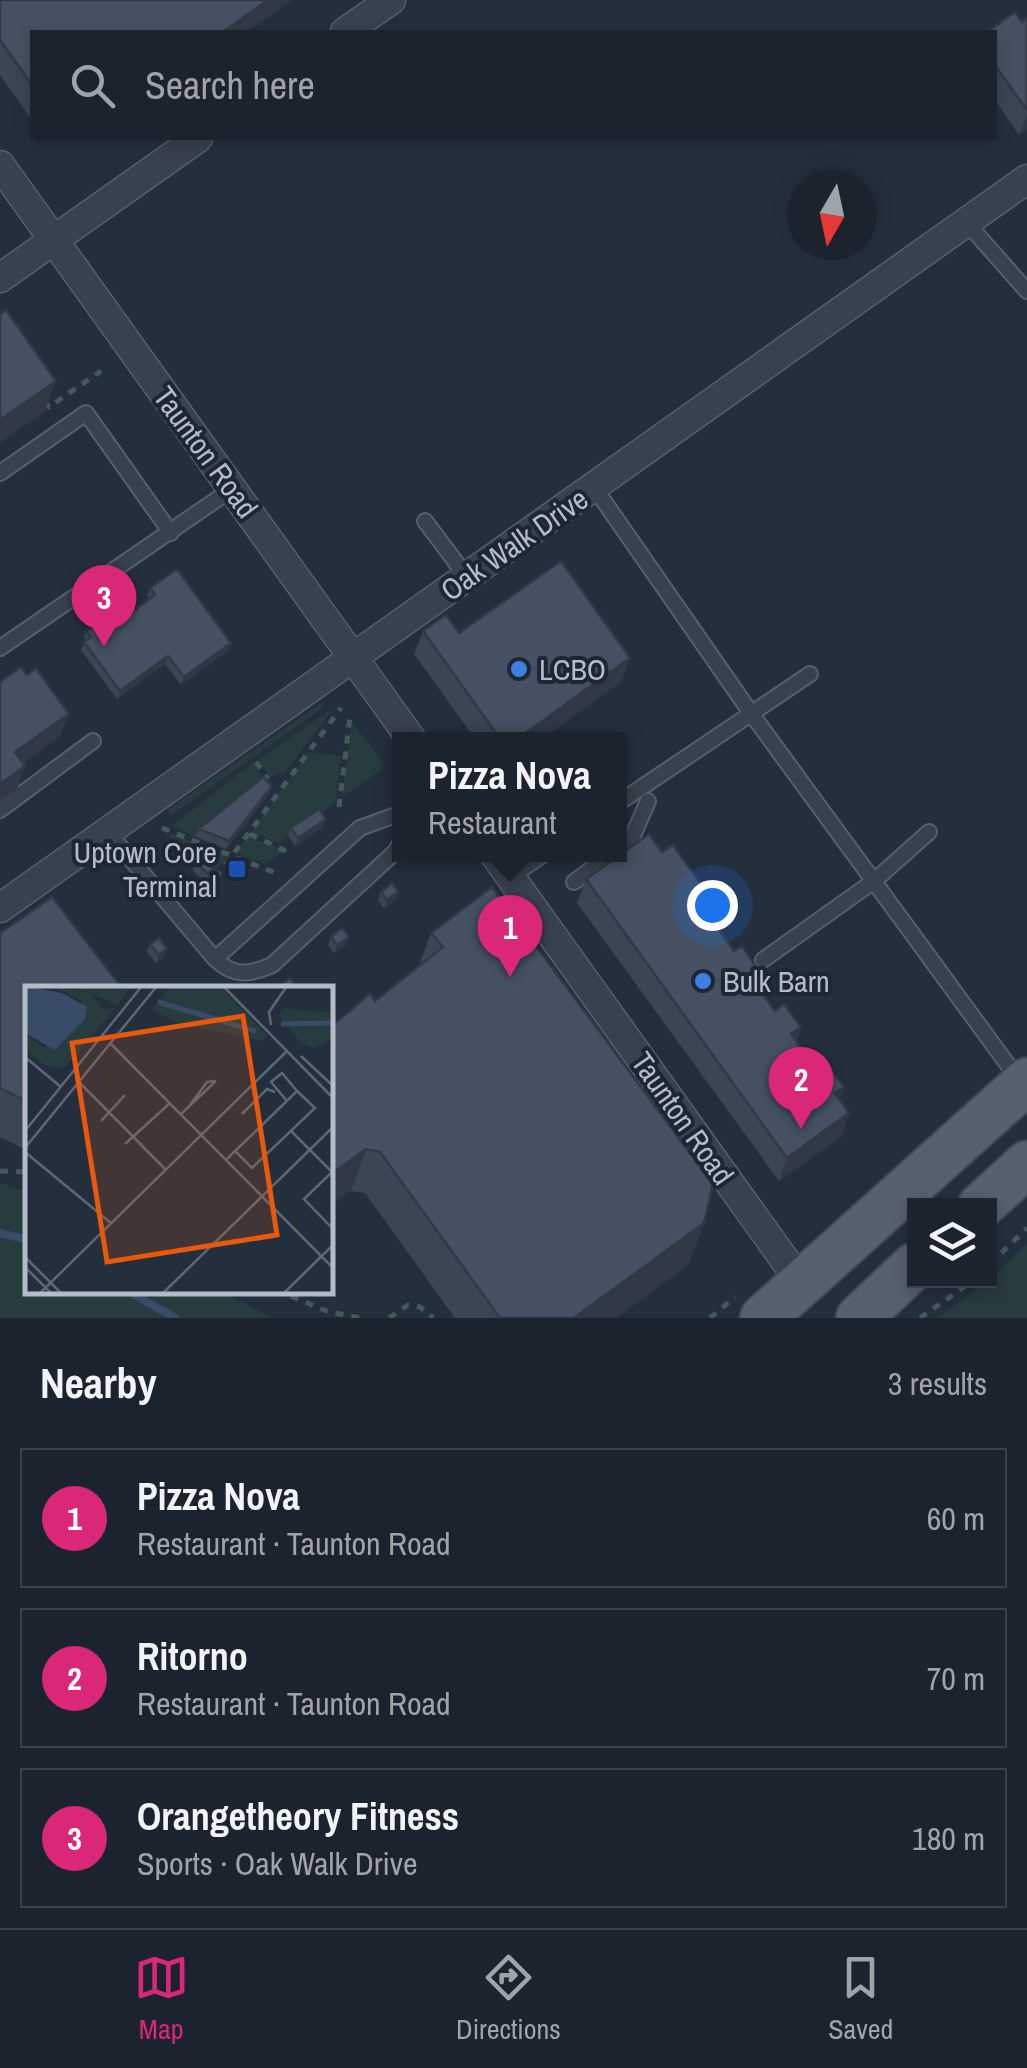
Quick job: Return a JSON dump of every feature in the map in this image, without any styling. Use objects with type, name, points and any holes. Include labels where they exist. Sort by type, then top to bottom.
[{"type":"main road","points":[[752,1304],[802,1284],[1025,1083]]},
{"type":"main road","points":[[990,1198],[1027,1164]]},
{"type":"main road","points":[[859,1318],[907,1273]]},
{"type":"street","points":[[349,30],[391,0]]},
{"type":"street","points":[[0,278],[195,140]]},
{"type":"street","name":"Taunton Road","points":[[0,165],[406,732]]},
{"type":"street","name":"Oak Walk Drive","points":[[0,908],[1027,179]]},
{"type":"street","name":"Taunton Road","points":[[502,866],[684,1135],[802,1284]]},
{"type":"lane","points":[[966,222],[1027,292]]},
{"type":"lane","points":[[0,473],[86,413],[171,533]]},
{"type":"lane","points":[[594,487],[753,716],[1025,1083]]},
{"type":"lane","points":[[0,648],[232,490]]},
{"type":"lane","points":[[425,521],[467,577]]},
{"type":"lane","points":[[627,797],[753,716],[810,674]]},
{"type":"lane","points":[[0,810],[93,741]]},
{"type":"lane","points":[[627,842],[648,801]]},
{"type":"lane","points":[[214,959],[360,828],[392,816]]},
{"type":"lane","points":[[107,831],[214,959],[226,970],[240,974],[272,966],[392,855]]},
{"type":"lane","points":[[762,960],[874,881],[929,832]]},
{"type":"lane","points":[[574,882],[600,862]]},
{"type":"path","points":[[39,394],[49,407],[101,371]]},
{"type":"path","points":[[206,891],[341,708]]},
{"type":"path","points":[[339,807],[350,717]]},
{"type":"path","points":[[256,762],[268,779]]},
{"type":"path","points":[[162,828],[278,874]]},
{"type":"path","points":[[249,833],[292,854]]},
{"type":"path","points":[[0,1170],[25,1172]]},
{"type":"path","points":[[997,1257],[1027,1228]]},
{"type":"path","points":[[920,1318],[963,1288]]},
{"type":"path","points":[[283,1293],[329,1312],[361,1318]]},
{"type":"path","points":[[710,1318],[752,1304]]},
{"type":"path","points":[[388,1318],[408,1306],[420,1307],[433,1318]]},
{"type":"green space","points":[[324,701],[321,709],[173,814],[167,814],[170,808]]},
{"type":"green space","points":[[334,708],[282,776],[282,772],[271,777],[258,760]]},
{"type":"green space","points":[[352,722],[384,763],[380,771],[342,797]]},
{"type":"green space","points":[[309,752],[341,756],[335,803],[279,843],[251,832]]},
{"type":"green space","points":[[253,763],[266,781],[196,837],[172,826]]},
{"type":"green space","points":[[170,833],[227,856],[212,876],[191,850],[184,857],[170,839]]},
{"type":"green space","points":[[248,836],[285,851],[266,864],[236,853]]},
{"type":"green space","points":[[0,1183],[25,1191],[25,1293],[224,1293],[273,1318],[0,1318]]},
{"type":"green space","points":[[1027,1244],[1027,1318],[937,1318],[979,1288],[997,1288],[997,1273]]},
{"type":"building","points":[[0,0],[268,0],[226,30],[30,30],[30,82],[0,40]]},
{"type":"building","points":[[1015,12],[1022,22],[1027,18],[1027,110],[997,68],[997,30],[990,30]]},
{"type":"building","points":[[6,310],[56,381],[0,420],[0,315]]},
{"type":"building","name":"LCBO","points":[[561,561],[630,658],[527,732],[495,732],[423,631],[446,615],[459,633]]},
{"type":"building","points":[[177,569],[231,643],[184,677],[168,656],[120,691],[84,642],[91,637],[86,631],[108,616],[114,625],[155,595],[150,588]]},
{"type":"building","points":[[21,667],[27,675],[36,668],[69,714],[15,752],[25,766],[0,784],[0,682]]},
{"type":"building","points":[[263,777],[272,786],[229,841],[199,829]]},
{"type":"building","points":[[319,809],[326,819],[298,838],[291,828]]},
{"type":"building","points":[[649,834],[662,852],[673,845],[717,906],[707,913],[734,951],[742,946],[757,968],[748,974],[775,1011],[784,1004],[801,1027],[791,1034],[818,1072],[828,1065],[844,1087],[835,1093],[849,1113],[787,1158],[586,879],[610,862],[627,862],[627,850]]},
{"type":"building","points":[[202,857],[213,869],[208,874],[196,863]]},
{"type":"building","points":[[392,883],[398,892],[387,900],[381,892]]},
{"type":"building","points":[[492,887],[713,1184],[704,1223],[574,1318],[500,1318],[380,1152],[366,1149],[332,1174],[332,1024],[370,993],[375,1001],[443,947],[431,933]]},
{"type":"building","points":[[52,897],[120,986],[25,986],[25,1100],[0,1088],[0,933]]},
{"type":"building","points":[[342,928],[349,937],[337,945],[331,937]]},
{"type":"building","points":[[159,938],[167,949],[159,955],[150,944]]},
{"type":"building","points":[[290,978],[295,986],[279,986]]},
{"type":"waterway","points":[[0,1233],[25,1239]]},
{"type":"waterway","points":[[131,1293],[175,1318]]},
{"type":"place","name":"Orangetheory Fitness","points":[[104,647]]},
{"type":"place","name":"LCBO","points":[[519,669]]},
{"type":"place","name":"Uptown Core Terminal","points":[[237,869]]},
{"type":"place","name":"Pizza Nova","points":[[510,977]]},
{"type":"place","name":"Bulk Barn","points":[[703,981]]},
{"type":"place","name":"Ritorno","points":[[801,1129]]}]
